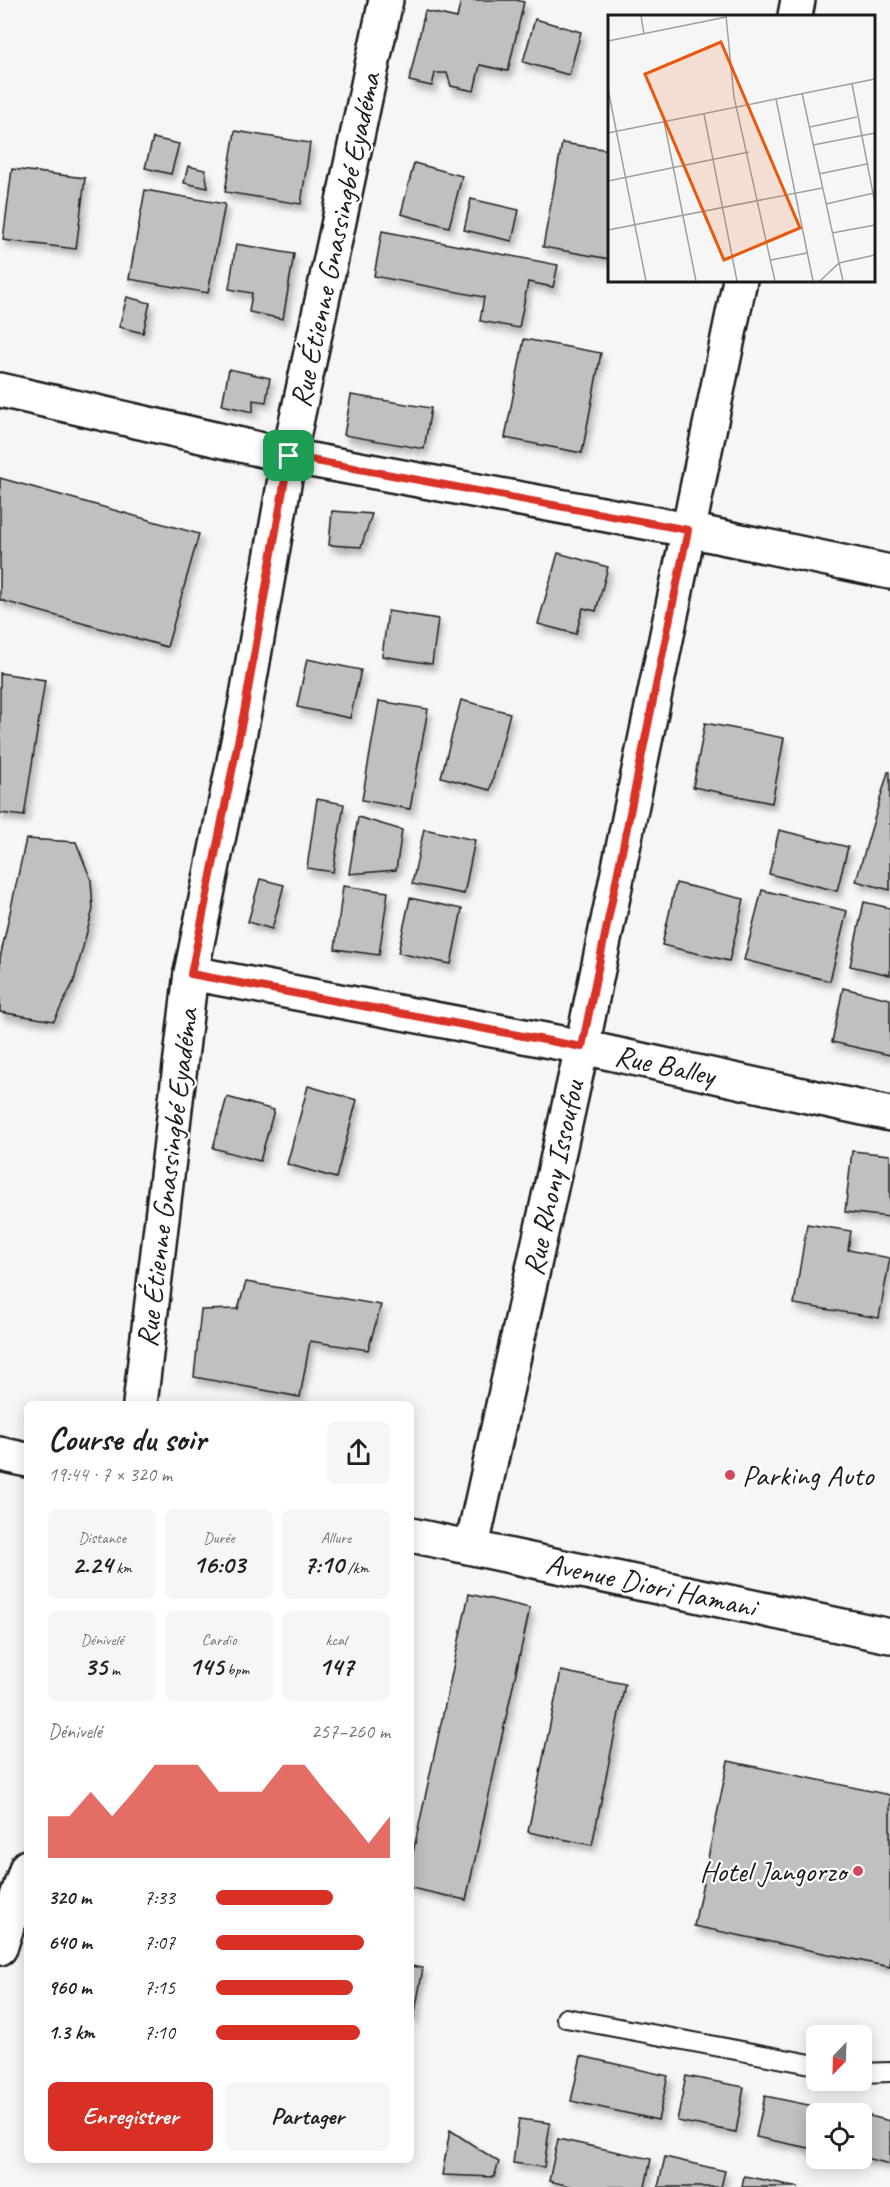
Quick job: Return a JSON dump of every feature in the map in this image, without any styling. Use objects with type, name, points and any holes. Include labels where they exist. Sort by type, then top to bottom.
[{"type":"street","name":"Rue Étienne Gnassingbé Eyadéma","points":[[140,1401],[191,974],[245,707],[289,456],[386,0]]},
{"type":"street","points":[[795,15],[798,0]]},
{"type":"street","name":"Rue Rhony Issoufou","points":[[472,1546],[582,1047],[740,282]]},
{"type":"street","points":[[0,390],[289,456],[688,530],[890,572]]},
{"type":"street","name":"Rue Balley","points":[[191,974],[582,1047],[890,1114]]},
{"type":"street","points":[[0,1454],[24,1459]]},
{"type":"street","name":"Avenue Diori Hamani","points":[[414,1536],[890,1636]]},
{"type":"street","points":[[0,1948],[24,1876]]},
{"type":"lane","points":[[566,2018],[806,2063]]},
{"type":"lane","points":[[872,2073],[890,2072]]},
{"type":"building","points":[[461,0],[524,2],[508,71],[480,65],[474,91],[451,86],[447,73],[435,73],[432,86],[409,81],[425,11],[457,18]]},
{"type":"building","points":[[535,19],[581,32],[569,75],[523,62]]},
{"type":"building","points":[[235,131],[310,143],[301,204],[225,192]]},
{"type":"building","points":[[153,138],[179,144],[171,174],[145,168]]},
{"type":"building","points":[[562,143],[608,150],[608,259],[543,247]]},
{"type":"building","points":[[414,163],[462,176],[449,227],[401,214]]},
{"type":"building","points":[[188,166],[205,170],[208,188],[184,183]]},
{"type":"building","points":[[12,169],[85,178],[76,249],[3,240]]},
{"type":"building","points":[[145,190],[225,204],[208,293],[129,279]]},
{"type":"building","points":[[471,199],[519,210],[512,241],[464,230]]},
{"type":"building","points":[[382,231],[558,265],[553,287],[528,282],[519,328],[480,321],[484,297],[374,276]]},
{"type":"building","points":[[236,244],[294,254],[283,319],[249,312],[252,293],[229,289]]},
{"type":"building","points":[[127,297],[150,303],[143,333],[119,327]]},
{"type":"building","points":[[524,339],[601,353],[582,453],[505,438]]},
{"type":"building","points":[[229,369],[270,378],[266,402],[253,400],[253,412],[222,405]]},
{"type":"building","points":[[351,395],[431,408],[424,449],[344,435]]},
{"type":"building","points":[[0,478],[199,534],[167,647],[0,600]]},
{"type":"building","points":[[332,511],[372,514],[361,547],[329,545]]},
{"type":"building","points":[[558,553],[608,567],[596,611],[583,608],[576,634],[538,624]]},
{"type":"building","points":[[388,611],[438,619],[432,664],[382,656]]},
{"type":"building","points":[[307,659],[361,670],[350,718],[297,707]]},
{"type":"building","points":[[0,673],[45,680],[24,816],[0,813]]},
{"type":"building","points":[[461,700],[510,713],[490,790],[441,777]]},
{"type":"building","points":[[379,701],[428,709],[410,809],[362,800]]},
{"type":"building","points":[[705,723],[784,738],[772,803],[693,787]]},
{"type":"building","points":[[888,772],[890,772],[890,890],[856,881]]},
{"type":"building","points":[[317,799],[344,804],[333,872],[307,868]]},
{"type":"building","points":[[358,817],[402,830],[396,870],[349,874]]},
{"type":"building","points":[[424,829],[475,840],[464,894],[412,884]]},
{"type":"building","points":[[779,830],[848,847],[837,891],[769,874]]},
{"type":"building","points":[[26,839],[76,842],[91,880],[93,909],[74,981],[54,1021],[0,1012],[0,958]]},
{"type":"building","points":[[260,879],[284,885],[272,929],[248,922]]},
{"type":"building","points":[[676,883],[744,899],[729,961],[662,945]]},
{"type":"building","points":[[343,886],[388,892],[379,955],[335,949]]},
{"type":"building","points":[[762,890],[847,911],[830,981],[744,960]]},
{"type":"building","points":[[410,898],[462,909],[451,964],[398,953]]},
{"type":"building","points":[[864,902],[890,908],[890,975],[850,966]]},
{"type":"building","points":[[843,988],[890,999],[890,1055],[832,1042]]},
{"type":"building","points":[[308,1086],[357,1100],[336,1178],[287,1164]]},
{"type":"building","points":[[227,1097],[274,1110],[260,1161],[213,1148]]},
{"type":"building","points":[[852,1151],[890,1155],[890,1217],[845,1212]]},
{"type":"building","points":[[807,1224],[851,1231],[848,1250],[890,1258],[879,1318],[794,1304]]},
{"type":"building","points":[[246,1282],[381,1305],[368,1350],[310,1341],[300,1397],[194,1377],[201,1310],[238,1309]]},
{"type":"building","points":[[469,1594],[530,1608],[466,1900],[414,1889],[414,1848]]},
{"type":"building","points":[[561,1671],[625,1684],[592,1845],[528,1832]]},
{"type":"building","points":[[728,1761],[890,1795],[890,1967],[694,1926]]},
{"type":"building","points":[[414,1966],[423,1968],[414,2018]]},
{"type":"building","points":[[581,2056],[668,2076],[658,2120],[571,2101]]},
{"type":"building","points":[[686,2076],[744,2087],[736,2132],[677,2121]]},
{"type":"building","points":[[765,2096],[806,2104],[806,2147],[756,2137]]},
{"type":"building","points":[[872,2116],[890,2121],[890,2164],[872,2160]]},
{"type":"building","points":[[519,2119],[550,2123],[544,2167],[513,2163]]},
{"type":"building","points":[[450,2130],[499,2162],[494,2177],[442,2175]]},
{"type":"building","points":[[558,2139],[651,2159],[645,2187],[574,2187],[549,2181]]},
{"type":"building","points":[[665,2157],[725,2171],[721,2187],[658,2187]]},
{"type":"building","points":[[744,2176],[799,2187],[742,2187]]},
{"type":"place","name":"Parking Auto","points":[[730,1475]]},
{"type":"place","name":"Hotel Jangorzo","points":[[858,1871]]},
{"type":"route","points":[[289,456],[688,530],[582,1047],[191,974],[245,707],[289,456]]}]
